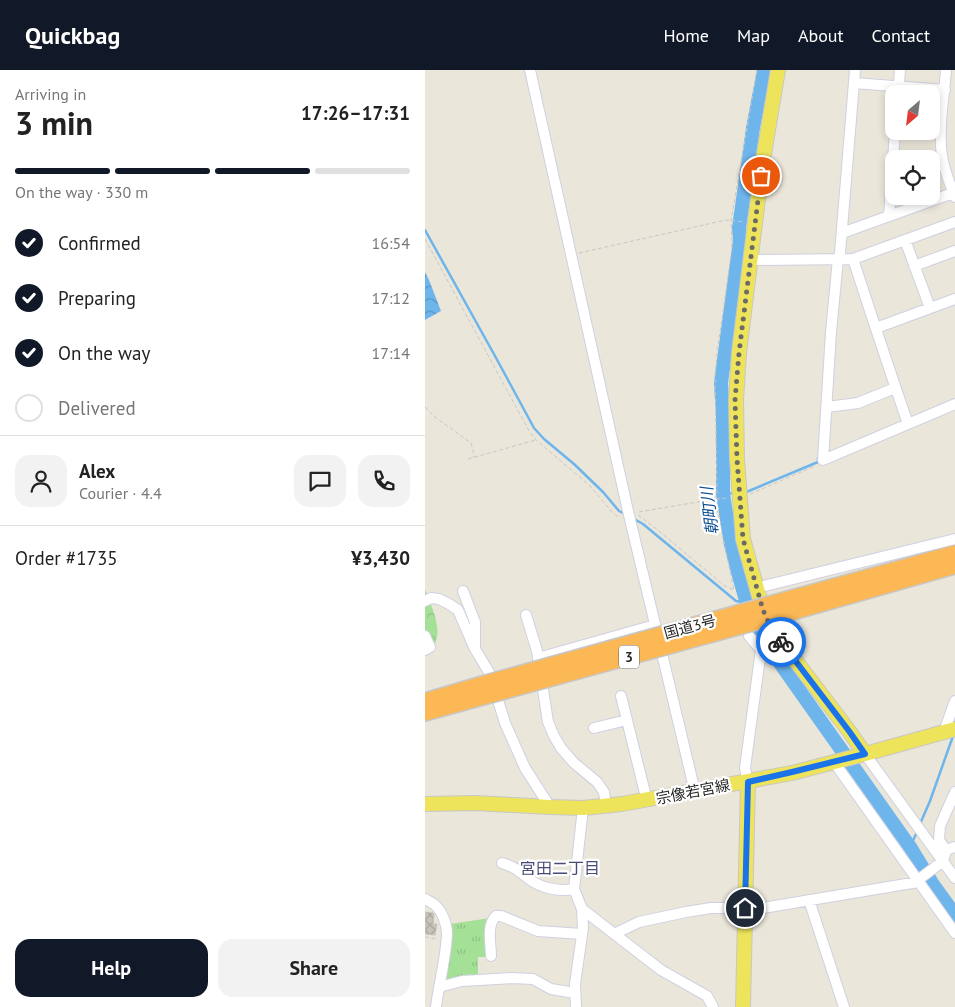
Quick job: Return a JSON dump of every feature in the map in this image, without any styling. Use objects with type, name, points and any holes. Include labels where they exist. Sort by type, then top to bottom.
[{"type":"highway","name":"国道3号","points":[[425,701],[481,691],[773,610],[955,553]]},
{"type":"highway","name":"国道3号","points":[[773,610],[955,566]]},
{"type":"highway","name":"国道3号","points":[[425,714],[481,691]]},
{"type":"main road","points":[[778,70],[763,160],[735,400],[739,497],[743,539],[765,616],[773,632],[865,754]]},
{"type":"main road","name":"宗像若宮線","points":[[425,804],[475,803],[550,808],[583,808],[647,801],[792,772],[949,731]]},
{"type":"main road","points":[[743,1007],[748,782]]},
{"type":"street","points":[[530,70],[631,525],[695,792]]},
{"type":"street","points":[[855,70],[842,233],[840,253],[837,260],[831,332],[823,460],[955,404]]},
{"type":"street","points":[[898,85],[900,70]]},
{"type":"street","points":[[842,233],[954,195],[950,168],[942,156],[941,133],[946,70]]},
{"type":"street","points":[[854,83],[885,88]]},
{"type":"street","points":[[940,90],[945,90]]},
{"type":"street","points":[[889,216],[894,140]]},
{"type":"street","points":[[750,260],[853,259],[955,222]]},
{"type":"street","points":[[905,240],[930,308]]},
{"type":"street","points":[[914,266],[955,251]]},
{"type":"street","points":[[853,259],[895,388],[909,424]]},
{"type":"street","points":[[876,328],[955,300]]},
{"type":"street","points":[[827,408],[858,403],[895,388]]},
{"type":"street","points":[[756,588],[955,540]]},
{"type":"street","points":[[463,591],[475,622],[475,649]]},
{"type":"street","points":[[425,601],[431,598],[439,599],[458,610],[469,638],[490,674],[505,723],[525,768],[550,808]]},
{"type":"street","points":[[526,615],[538,658],[548,722],[561,748],[574,763],[597,782],[604,792],[606,806]]},
{"type":"street","points":[[538,658],[655,625]]},
{"type":"street","points":[[425,636],[430,647],[425,650]]},
{"type":"street","points":[[748,782],[745,768],[761,650],[749,636]]},
{"type":"street","points":[[621,696],[647,801]]},
{"type":"street","points":[[949,731],[955,701]]},
{"type":"street","points":[[594,728],[627,720]]},
{"type":"street","points":[[865,754],[939,865],[955,878]]},
{"type":"street","points":[[834,762],[955,933]]},
{"type":"street","points":[[614,934],[639,922],[686,912],[711,908],[745,908],[751,910],[918,881],[939,865],[951,849],[939,840],[940,826],[955,792]]},
{"type":"street","points":[[575,1007],[575,984],[582,934],[582,909],[574,889],[583,808]]},
{"type":"street","points":[[502,863],[515,867],[530,880],[542,887],[566,891],[574,889]]},
{"type":"street","points":[[425,899],[435,905],[442,914],[447,933],[436,1007]]},
{"type":"street","points":[[809,900],[844,1007]]},
{"type":"street","points":[[582,909],[661,970],[707,996],[713,1007]]},
{"type":"street","points":[[491,956],[490,932],[492,920],[496,916],[501,916],[538,931],[582,934]]},
{"type":"street","points":[[439,987],[462,981],[512,978],[533,980],[551,989],[575,994]]},
{"type":"path","points":[[757,70],[731,221],[732,248],[715,377],[717,494],[715,499],[734,590],[725,586],[635,513],[715,499],[748,495],[819,464],[823,460]]},
{"type":"path","points":[[571,255],[725,220],[755,223]]},
{"type":"path","points":[[425,238],[528,429],[536,440],[590,486],[612,512],[631,525]]},
{"type":"path","points":[[425,407],[435,417],[471,443],[474,458]]},
{"type":"path","points":[[468,459],[536,440]]},
{"type":"path","points":[[425,937],[445,941]]},
{"type":"green space","points":[[425,589],[437,623],[438,632],[432,647],[425,652]]},
{"type":"green space","points":[[490,918],[489,957],[478,957],[478,977],[441,985],[450,924]]},
{"type":"water","points":[[425,272],[441,311],[425,320]]},
{"type":"building","points":[[425,912],[434,914],[433,924],[437,924],[435,935],[425,934]]},
{"type":"waterway","name":"朝町川","points":[[764,70],[753,128],[739,228],[740,240],[721,383],[723,494],[731,545],[747,604],[763,639],[910,847],[932,883],[955,915]]},
{"type":"waterway","points":[[425,230],[534,428],[603,492],[619,511],[627,515]]},
{"type":"waterway","points":[[744,493],[818,462],[818,458]]},
{"type":"waterway","points":[[723,494],[736,493]]},
{"type":"waterway","points":[[634,519],[643,524],[736,601],[747,603]]},
{"type":"waterway","points":[[920,824],[953,736]]},
{"type":"waterway","points":[[910,847],[917,832]]},
{"type":"way so far","points":[[761,176],[735,400],[737,459],[743,539],[767,621],[781,642]]},
{"type":"district","name":"宮田二丁目","points":[[560,868]]},
{"type":"route","points":[[745,908],[748,782],[865,754],[781,642]]}]
